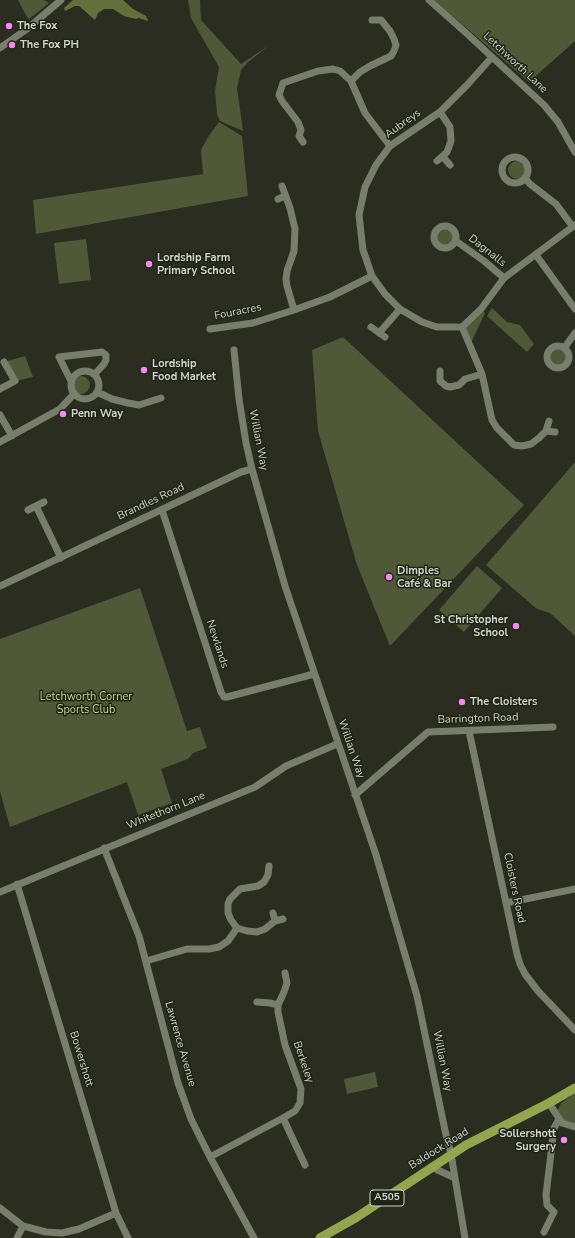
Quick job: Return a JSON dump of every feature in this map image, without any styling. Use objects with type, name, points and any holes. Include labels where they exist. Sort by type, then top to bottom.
[{"type":"main road","name":"Baldock Road","points":[[320,1238],[357,1217],[451,1154],[575,1088]]},
{"type":"street","points":[[50,0],[59,2]]},
{"type":"street","name":"Letchworth Lane","points":[[429,0],[451,18],[551,114],[558,122],[575,152]]},
{"type":"street","points":[[0,48],[59,2]]},
{"type":"street","points":[[380,20],[382,12]]},
{"type":"street","points":[[372,20],[380,20]]},
{"type":"street","points":[[351,81],[360,72],[391,56],[394,51],[396,45],[394,39],[380,20]]},
{"type":"street","name":"Aubreys","points":[[462,327],[437,327],[422,322],[400,309],[385,294],[372,276],[363,250],[359,215],[365,187],[376,165],[390,146],[440,112],[492,57]]},
{"type":"street","points":[[298,138],[301,130],[298,122],[279,95],[283,83],[318,71],[333,69],[340,71],[351,81],[365,113],[390,146]]},
{"type":"street","points":[[437,162],[443,157],[450,146],[452,135],[450,127],[440,112]]},
{"type":"street","points":[[443,157],[450,164]]},
{"type":"street","points":[[524,178],[556,204],[574,226],[504,278],[481,309],[462,327],[482,374],[492,420],[496,428],[514,445],[522,446],[531,444],[546,431],[548,421]]},
{"type":"street","points":[[282,186],[294,219],[295,229],[294,251],[287,271],[286,279],[294,310]]},
{"type":"street","points":[[278,199],[285,196]]},
{"type":"street","name":"Dagnalls","points":[[456,241],[484,261],[504,278]]},
{"type":"street","points":[[536,255],[575,309]]},
{"type":"street","name":"Fouracres","points":[[210,329],[253,323],[294,310],[330,297],[372,276]]},
{"type":"street","points":[[372,327],[382,335],[400,309]]},
{"type":"street","points":[[566,347],[575,333]]},
{"type":"street","name":"Willian Way","points":[[234,350],[239,399],[252,469],[284,586],[376,855],[417,996],[451,1154],[465,1238]]},
{"type":"street","points":[[71,380],[79,372],[88,371],[94,374],[99,383],[97,392],[94,396],[85,400],[73,395],[71,380],[59,357],[102,352],[106,355],[106,360],[94,374]]},
{"type":"street","points":[[0,389],[15,381],[4,362]]},
{"type":"street","points":[[440,371],[440,381]]},
{"type":"street","points":[[432,382],[440,381],[446,386],[454,387],[465,380],[482,374]]},
{"type":"street","points":[[97,392],[112,399],[128,403],[139,404],[161,398]]},
{"type":"street","points":[[0,442],[60,409],[73,395]]},
{"type":"street","points":[[0,415],[12,436]]},
{"type":"street","points":[[546,431],[555,432]]},
{"type":"street","name":"Brandles Road","points":[[0,586],[241,472],[252,469]]},
{"type":"street","points":[[28,510],[44,502]]},
{"type":"street","points":[[36,506],[61,558]]},
{"type":"street","name":"Newlands","points":[[162,510],[221,692],[224,696],[228,697],[314,674]]},
{"type":"street","name":"Barrington Road","points":[[355,795],[428,732],[553,727]]},
{"type":"street","name":"Cloisters Road","points":[[469,731],[517,954],[525,974],[538,991],[575,1030]]},
{"type":"street","name":"Whitethorn Lane","points":[[0,892],[255,787],[286,766],[337,744]]},
{"type":"street","name":"Lawrence Avenue","points":[[104,848],[135,923],[178,1083],[191,1119],[254,1238]]},
{"type":"street","points":[[269,866],[268,876],[264,882],[258,886],[240,889],[230,899],[228,904],[228,913],[237,928],[251,932],[257,932],[265,929],[275,921],[283,919]]},
{"type":"street","name":"Bowershott","points":[[17,884],[116,1213],[128,1238]]},
{"type":"street","points":[[506,903],[575,889]]},
{"type":"street","points":[[273,913],[275,921]]},
{"type":"street","points":[[146,961],[187,949],[209,949],[220,947],[228,941],[237,928]]},
{"type":"street","name":"Berkeley","points":[[210,1157],[283,1118],[300,1103],[301,1093],[299,1080],[282,1033],[278,1012],[278,1005],[290,982],[285,973]]},
{"type":"street","points":[[257,1002],[278,1005]]},
{"type":"street","points":[[549,1103],[562,1123],[575,1128]]},
{"type":"street","points":[[283,1118],[305,1165]]},
{"type":"street","points":[[544,1232],[554,1212],[547,1205],[546,1195],[554,1128],[559,1119]]},
{"type":"street","points":[[430,1167],[455,1178]]},
{"type":"street","points":[[0,1208],[23,1226],[46,1232],[62,1233],[79,1228],[116,1213]]},
{"type":"street","points":[[17,1238],[23,1226]]},
{"type":"green space","points":[[18,0],[44,0],[49,3],[29,19]]},
{"type":"green space","points":[[188,0],[200,0],[201,20],[241,64],[268,46],[247,63],[241,70],[237,88],[243,131],[220,121],[217,114],[215,91],[219,67],[191,18]]},
{"type":"green space","points":[[434,0],[575,0],[575,41],[529,82]]},
{"type":"green space","points":[[219,122],[242,136],[248,196],[36,234],[33,200],[203,174],[201,150]]},
{"type":"green space","points":[[517,161],[523,164],[526,170],[523,176],[517,179],[511,176],[508,170],[511,164]]},
{"type":"green space","points":[[445,227],[452,230],[455,237],[452,244],[445,247],[438,244],[435,237],[438,230]]},
{"type":"green space","points":[[86,239],[91,280],[59,284],[54,243]]},
{"type":"green space","points":[[492,308],[507,322],[520,325],[534,344],[527,352],[487,316]]},
{"type":"green space","points":[[481,309],[485,313],[470,345],[462,327]]},
{"type":"green space","points":[[343,337],[524,505],[390,646],[357,565],[318,431],[312,350]]},
{"type":"green space","points":[[558,346],[566,349],[569,357],[566,365],[558,368],[550,365],[547,357],[550,349]]},
{"type":"green space","points":[[25,356],[33,377],[15,381],[4,362]]},
{"type":"green space","points":[[81,376],[87,379],[90,385],[87,391],[81,394],[75,391],[72,385],[75,379]]},
{"type":"green space","points":[[575,462],[575,636],[550,613],[537,609],[486,565]]},
{"type":"green space","points":[[477,566],[502,588],[464,632],[439,610]]},
{"type":"green space","name":"Letchworth Corner Sports Club","points":[[140,588],[187,731],[200,727],[207,748],[193,753],[188,759],[161,769],[172,803],[138,815],[127,782],[10,827],[0,791],[0,639]]},
{"type":"green space","points":[[375,1072],[378,1087],[347,1094],[344,1079]]},
{"type":"green space","points":[[575,1093],[575,1125],[564,1120],[558,1110],[561,1103]]},
{"type":"shaded area","points":[[73,0],[123,0],[133,9],[146,16],[148,21],[124,16],[113,9],[104,9],[98,13],[95,20],[79,6],[75,6],[65,11],[64,8]]},
{"type":"place","name":"The Fox","points":[[9,26]]},
{"type":"place","name":"The Fox PH","points":[[12,45]]},
{"type":"place","name":"Lordship Farm Primary School","points":[[149,264]]},
{"type":"place","name":"Lordship Food Market","points":[[144,370]]},
{"type":"place","name":"Penn Way","points":[[63,414]]},
{"type":"place","name":"Dimples Café & Bar","points":[[389,577]]},
{"type":"place","name":"St Christopher School","points":[[516,626]]},
{"type":"place","name":"The Cloisters","points":[[462,702]]},
{"type":"place","name":"Sollershott Surgery","points":[[564,1140]]}]
